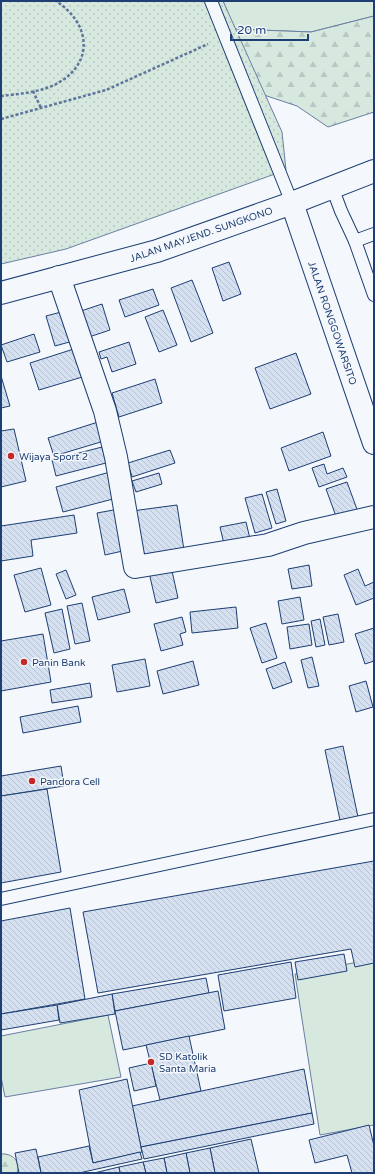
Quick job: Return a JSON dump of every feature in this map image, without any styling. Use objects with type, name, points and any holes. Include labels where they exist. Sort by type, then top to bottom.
[{"type":"street","name":"JALAN MAYJEND. SUNGKONO","points":[[1,293],[156,251],[292,203],[374,171]]},
{"type":"street","name":"JALAN RONGGOWARSITO","points":[[292,203],[374,443]]},
{"type":"street","points":[[58,277],[105,411],[116,457],[135,567],[268,545],[304,533],[374,517]]},
{"type":"lane","points":[[211,1],[274,163],[292,203]]},
{"type":"lane","points":[[332,187],[355,241],[374,295]]},
{"type":"lane","points":[[355,241],[374,234]]},
{"type":"lane","points":[[1,899],[374,819]]},
{"type":"path","points":[[1,96],[22,94],[57,84],[78,67],[85,45],[83,32],[66,7],[56,1]]},
{"type":"path","points":[[1,119],[106,90],[225,36]]},
{"type":"path","points":[[33,91],[41,108]]},
{"type":"green space","points":[[1,1],[223,1],[282,132],[286,170],[66,249],[1,264]]},
{"type":"green space","points":[[223,1],[374,1],[374,16],[311,32],[234,29]]},
{"type":"green space","points":[[374,16],[374,112],[328,127],[297,106],[264,95],[234,29],[311,32]]},
{"type":"green space","points":[[374,959],[374,1125],[320,1135],[295,974]]},
{"type":"green space","points":[[108,1015],[121,1077],[5,1097],[1,1077],[1,1036]]},
{"type":"green space","points":[[1,1154],[12,1156],[17,1161],[17,1173],[1,1173]]},
{"type":"building","points":[[229,262],[241,294],[223,301],[212,268]]},
{"type":"building","points":[[192,280],[213,333],[191,342],[171,288]]},
{"type":"building","points":[[153,289],[159,305],[125,317],[119,300]]},
{"type":"building","points":[[102,304],[110,330],[89,337],[81,311]]},
{"type":"building","points":[[163,310],[177,345],[159,352],[145,317]]},
{"type":"building","points":[[65,311],[73,341],[55,346],[46,316]]},
{"type":"building","points":[[34,334],[40,352],[7,362],[1,345]]},
{"type":"building","points":[[129,342],[136,364],[112,372],[107,357],[101,359],[99,352]]},
{"type":"building","points":[[80,347],[89,375],[39,390],[30,363]]},
{"type":"building","points":[[296,353],[311,394],[270,409],[255,368]]},
{"type":"building","points":[[1,376],[10,406],[1,408]]},
{"type":"building","points":[[155,379],[162,403],[119,417],[112,393]]},
{"type":"building","points":[[98,422],[104,441],[54,456],[48,438]]},
{"type":"building","name":"Wijaya Sport 2","points":[[14,429],[26,481],[1,487],[1,431]]},
{"type":"building","points":[[323,432],[331,456],[289,471],[281,448]]},
{"type":"building","points":[[102,447],[106,463],[56,476],[52,460]]},
{"type":"building","points":[[170,450],[175,463],[132,477],[128,463]]},
{"type":"building","points":[[324,464],[327,474],[343,468],[347,477],[319,487],[312,468]]},
{"type":"building","points":[[110,472],[117,498],[63,512],[56,487]]},
{"type":"building","points":[[159,473],[162,484],[136,492],[132,481]]},
{"type":"building","points":[[347,482],[358,512],[337,519],[326,489]]},
{"type":"building","points":[[277,489],[286,521],[276,524],[266,492]]},
{"type":"building","points":[[262,494],[272,528],[255,533],[245,498]]},
{"type":"building","points":[[177,505],[184,550],[139,556],[132,511]]},
{"type":"building","points":[[119,509],[127,550],[105,555],[97,513]]},
{"type":"building","points":[[74,515],[77,533],[31,540],[33,556],[1,561],[1,526]]},
{"type":"building","points":[[246,522],[251,543],[225,548],[220,527]]},
{"type":"building","points":[[170,562],[178,598],[156,603],[148,568]]},
{"type":"building","points":[[309,565],[312,586],[292,589],[288,569]]},
{"type":"building","points":[[41,568],[51,605],[25,612],[14,575]]},
{"type":"building","points":[[358,569],[365,586],[374,582],[374,598],[356,605],[344,575]]},
{"type":"building","points":[[66,570],[76,595],[66,599],[56,574]]},
{"type":"building","points":[[124,589],[130,612],[98,620],[92,597]]},
{"type":"building","points":[[300,597],[304,620],[282,624],[278,601]]},
{"type":"building","points":[[82,603],[90,641],[75,644],[67,606]]},
{"type":"building","points":[[236,607],[238,628],[192,633],[190,612]]},
{"type":"building","points":[[62,609],[70,649],[54,653],[45,613]]},
{"type":"building","points":[[338,614],[344,642],[329,645],[323,617]]},
{"type":"building","points":[[182,617],[186,632],[180,634],[183,645],[161,651],[154,624]]},
{"type":"building","points":[[320,619],[325,645],[316,647],[311,621]]},
{"type":"building","points":[[266,623],[277,658],[262,663],[250,628]]},
{"type":"building","points":[[309,624],[312,645],[290,649],[287,627]]},
{"type":"building","points":[[374,628],[374,661],[365,664],[355,634]]},
{"type":"building","name":"Panin Bank","points":[[43,634],[51,682],[1,691],[1,641]]},
{"type":"building","points":[[312,657],[319,686],[308,688],[301,660]]},
{"type":"building","points":[[145,659],[150,686],[117,692],[112,665]]},
{"type":"building","points":[[193,661],[199,685],[163,694],[157,671]]},
{"type":"building","points":[[285,662],[292,682],[273,689],[266,669]]},
{"type":"building","points":[[366,681],[373,707],[356,712],[349,686]]},
{"type":"building","points":[[90,683],[92,697],[52,703],[50,690]]},
{"type":"building","points":[[78,706],[81,722],[23,733],[20,717]]},
{"type":"building","points":[[343,746],[358,817],[340,820],[325,750]]},
{"type":"building","name":"Pandora Cell","points":[[61,766],[64,786],[1,796],[1,776]]},
{"type":"building","points":[[47,789],[61,872],[1,883],[1,796]]},
{"type":"building","points":[[374,861],[374,963],[355,967],[351,949],[98,993],[83,912]]},
{"type":"building","points":[[70,908],[85,999],[1,1014],[1,921]]},
{"type":"building","points":[[344,954],[347,971],[298,980],[295,962]]},
{"type":"building","points":[[291,962],[296,998],[224,1011],[218,975]]},
{"type":"building","points":[[206,978],[209,993],[115,1011],[112,994]]},
{"type":"building","points":[[218,991],[225,1029],[123,1050],[115,1011]]},
{"type":"building","points":[[112,994],[115,1014],[60,1023],[57,1005]]},
{"type":"building","points":[[57,1005],[59,1020],[1,1030],[1,1014]]},
{"type":"building","name":"SD Katolik Santa Maria","points":[[189,1036],[201,1091],[160,1100],[146,1045]]},
{"type":"building","points":[[151,1063],[156,1086],[134,1091],[129,1068]]},
{"type":"building","points":[[304,1069],[312,1113],[141,1147],[132,1106]]},
{"type":"building","points":[[127,1079],[142,1152],[93,1163],[79,1090]]},
{"type":"building","points":[[312,1113],[314,1124],[144,1159],[141,1147]]},
{"type":"building","points":[[369,1125],[374,1146],[374,1173],[352,1173],[347,1155],[315,1163],[309,1140]]},
{"type":"building","points":[[251,1139],[259,1173],[215,1173],[210,1148]]},
{"type":"building","points":[[89,1146],[93,1163],[140,1152],[142,1159],[79,1173],[41,1173],[38,1157]]},
{"type":"building","points":[[210,1148],[215,1173],[190,1173],[186,1153]]},
{"type":"building","points":[[36,1149],[41,1173],[19,1173],[15,1153]]},
{"type":"building","points":[[186,1153],[190,1173],[167,1173],[164,1158]]},
{"type":"building","points":[[164,1158],[167,1173],[146,1173],[143,1162]]},
{"type":"building","points":[[143,1162],[146,1173],[120,1173],[119,1167]]},
{"type":"building","points":[[119,1167],[120,1173],[94,1173]]},
{"type":"place","name":"Wijaya Sport 2","points":[[11,456]]},
{"type":"place","name":"Panin Bank","points":[[24,662]]},
{"type":"place","name":"Pandora Cell","points":[[32,781]]},
{"type":"place","name":"SD Katolik Santa Maria","points":[[151,1062]]}]
